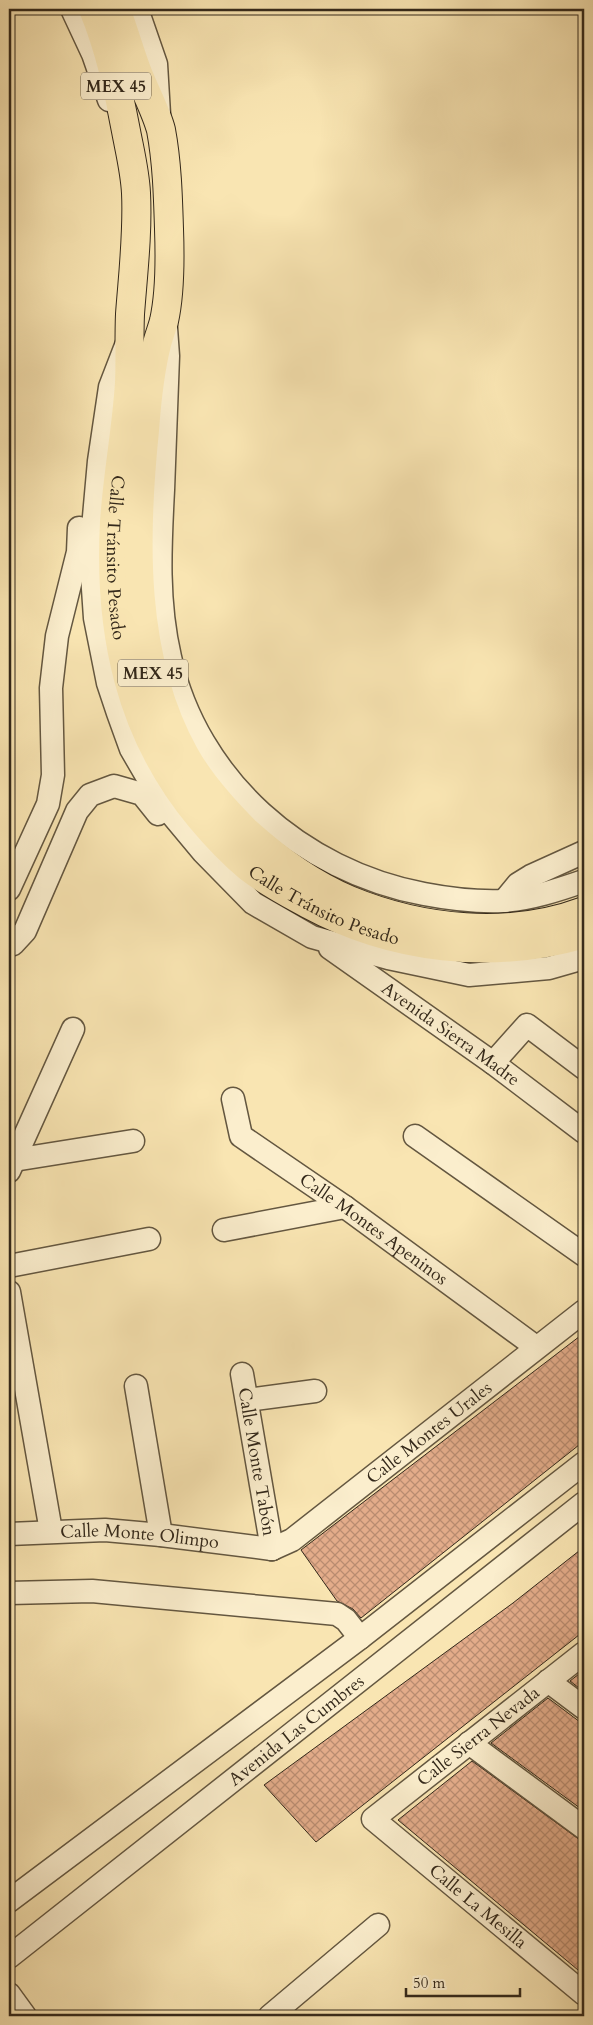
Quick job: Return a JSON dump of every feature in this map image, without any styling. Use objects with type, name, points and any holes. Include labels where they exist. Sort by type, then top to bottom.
[{"type":"main road","name":"Calle Tránsito Pesado","points":[[93,9],[112,64],[136,191],[136,226],[129,338],[129,384],[114,520],[113,587],[120,653],[146,732],[175,786],[214,834],[248,867],[269,882],[314,907],[372,932],[426,944],[474,949],[528,946],[584,934]]},
{"type":"main road","name":"Calle Tránsito Pesado","points":[[116,9],[160,127],[164,155],[169,230],[165,319],[157,344],[144,432],[138,539],[141,601],[145,634],[161,698],[175,736],[201,780],[223,807],[266,849],[322,886],[367,907],[413,919],[480,928],[508,928],[536,924],[584,911]]},
{"type":"street","points":[[72,9],[93,54],[132,165]]},
{"type":"street","points":[[137,9],[156,64],[160,127]]},
{"type":"street","points":[[165,319],[168,356],[159,552],[161,593],[170,657],[185,703],[208,748],[244,798],[265,818],[304,846],[333,863],[376,882],[404,890],[470,901],[504,900],[538,895],[584,881]]},
{"type":"street","points":[[9,889],[48,804],[53,774],[51,688],[57,636],[78,552],[84,456],[92,419],[110,387],[129,338]]},
{"type":"street","points":[[110,387],[94,505],[92,574],[95,618],[108,683],[131,749],[163,804],[203,852],[253,903]]},
{"type":"street","points":[[9,945],[13,944],[25,930],[76,811],[90,795],[114,786],[142,794],[207,876],[218,885],[315,938],[388,958],[469,974],[549,968],[584,958]]},
{"type":"street","points":[[504,900],[518,884],[531,876],[584,852]]},
{"type":"street","name":"Avenida Sierra Madre","points":[[315,938],[493,1063],[584,1132]]},
{"type":"street","points":[[493,1063],[527,1025],[584,1068]]},
{"type":"street","points":[[11,1166],[73,1029]]},
{"type":"street","name":"Calle Montes Apeninos","points":[[233,1099],[241,1136],[346,1207],[536,1347]]},
{"type":"street","points":[[415,1136],[584,1255]]},
{"type":"street","points":[[11,1166],[133,1141]]},
{"type":"street","points":[[224,1230],[346,1207]]},
{"type":"street","points":[[9,1266],[149,1239]]},
{"type":"street","points":[[9,1292],[52,1531]]},
{"type":"street","name":"Calle Montes Urales","points":[[272,1549],[292,1540],[584,1311]]},
{"type":"street","name":"Calle Monte Tabón","points":[[242,1374],[272,1549]]},
{"type":"street","points":[[136,1386],[161,1535]]},
{"type":"street","points":[[247,1400],[316,1391]]},
{"type":"street","name":"Avenida Las Cumbres","points":[[9,1901],[360,1638],[584,1463]]},
{"type":"street","name":"Avenida Las Cumbres","points":[[9,1957],[584,1503]]},
{"type":"street","name":"Calle Monte Olimpo","points":[[9,1534],[105,1530],[272,1549]]},
{"type":"street","points":[[9,1593],[92,1591],[337,1614],[346,1620],[360,1638]]},
{"type":"street","name":"Calle Sierra Nevada","points":[[372,1818],[584,1653]]},
{"type":"street","points":[[548,1681],[584,1708]]},
{"type":"street","points":[[469,1743],[584,1828]]},
{"type":"street","name":"Calle La Mesilla","points":[[372,1818],[584,1994]]},
{"type":"street","points":[[270,2016],[378,1925]]},
{"type":"street","points":[[9,1994],[25,2016]]},
{"type":"building","points":[[584,1333],[584,1441],[361,1618],[353,1609],[337,1601],[301,1550]]},
{"type":"building","points":[[584,1547],[584,1631],[316,1842],[264,1785],[513,1603]]},
{"type":"building","points":[[584,1670],[584,1692],[570,1681]]},
{"type":"building","points":[[548,1698],[584,1725],[584,1811],[491,1743]]},
{"type":"building","points":[[472,1761],[584,1843],[584,1975],[398,1820]]}]
